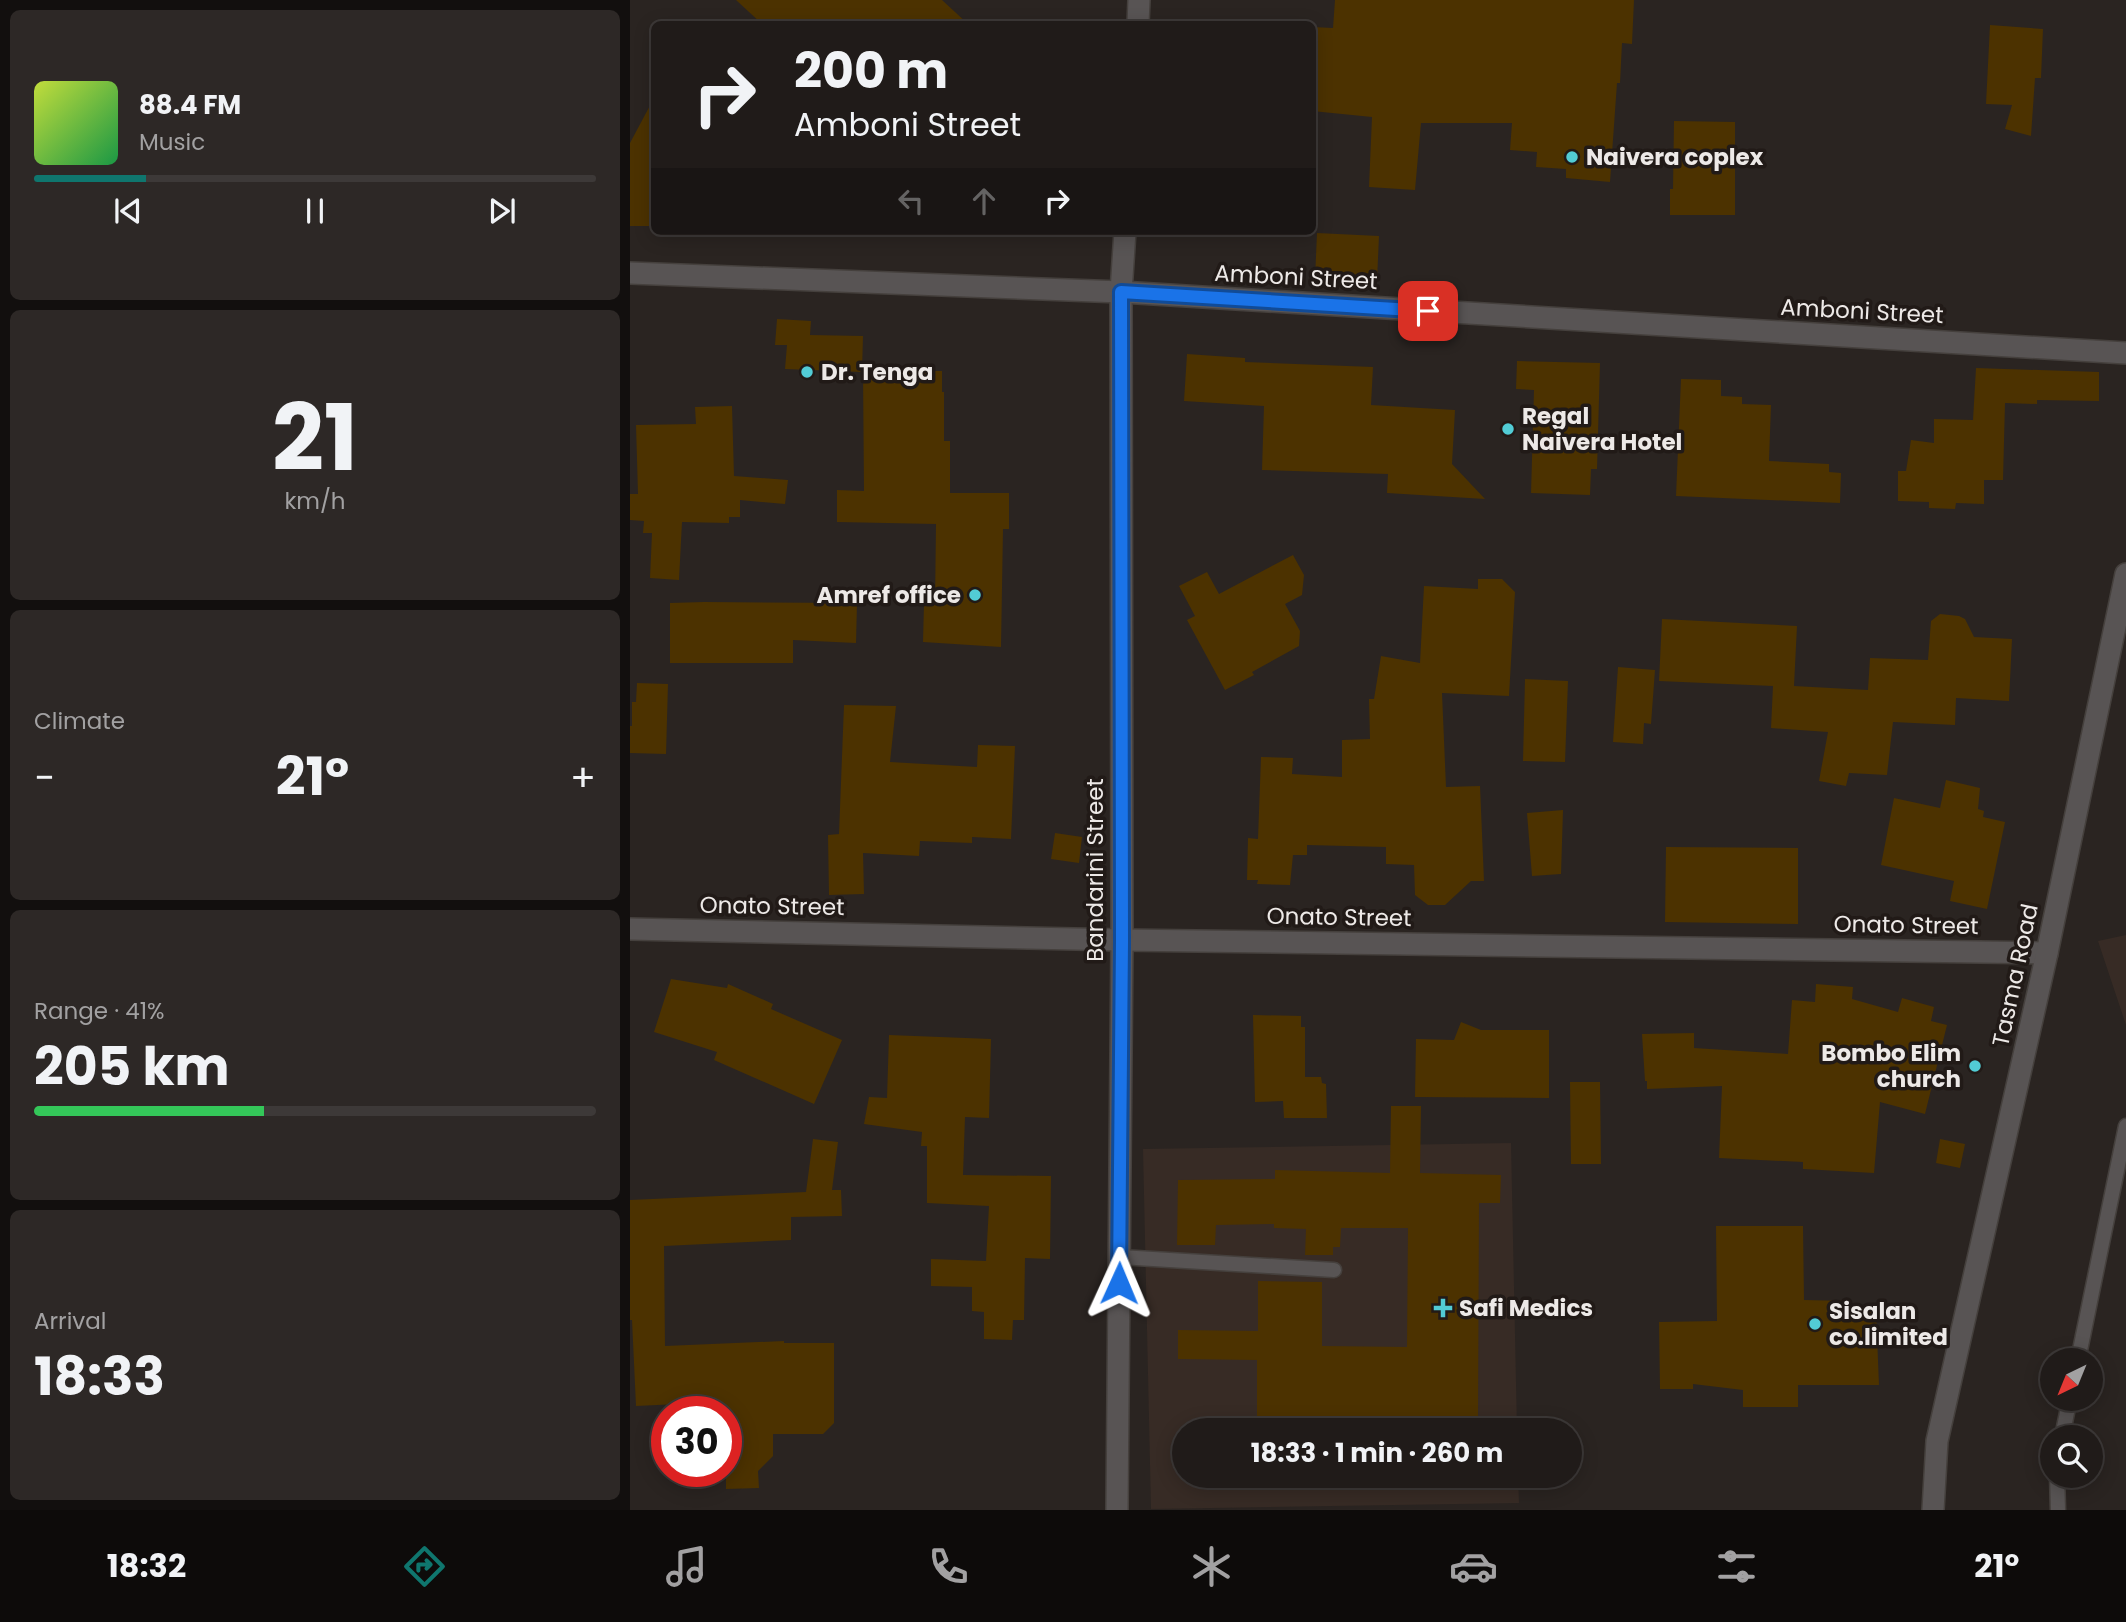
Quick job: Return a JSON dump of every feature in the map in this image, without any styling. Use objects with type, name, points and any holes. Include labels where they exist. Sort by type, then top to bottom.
[{"type":"street","points":[[1138,21],[1139,0]]},
{"type":"street","name":"Bandarini Street","points":[[1117,1510],[1122,940],[1121,292],[1125,235]]},
{"type":"street","name":"Amboni Street","points":[[630,273],[1121,292],[2126,353]]},
{"type":"street","name":"Tasma Road","points":[[1933,1510],[1937,1441],[2047,953],[2126,574]]},
{"type":"street","name":"Onato Street","points":[[630,929],[1122,940],[2047,953]]},
{"type":"lane","points":[[2080,1348],[2126,1126]]},
{"type":"lane","points":[[1120,1258],[1334,1270]]},
{"type":"lane","points":[[2057,1488],[2058,1510]]},
{"type":"shaded area","points":[[2126,935],[2126,1025],[2098,941]]},
{"type":"shaded area","points":[[1511,1143],[1517,1418],[1172,1418],[1172,1488],[1518,1488],[1519,1503],[1151,1509],[1143,1149]]},
{"type":"building","points":[[736,0],[942,0],[965,21],[759,21]]},
{"type":"building","points":[[1335,0],[1634,0],[1632,44],[1622,43],[1610,182],[1566,178],[1566,169],[1536,167],[1537,152],[1510,150],[1512,123],[1421,123],[1415,190],[1369,187],[1372,117],[1316,111],[1316,27],[1333,28]]},
{"type":"building","points":[[1990,25],[2043,29],[2041,78],[2035,78],[2031,136],[2005,129],[2012,105],[1986,104]]},
{"type":"building","points":[[651,104],[651,226],[630,226],[630,143]]},
{"type":"building","points":[[1674,121],[1735,122],[1735,215],[1670,215]]},
{"type":"building","points":[[1317,233],[1379,236],[1377,281],[1315,279]]},
{"type":"building","points":[[777,319],[811,321],[810,335],[863,336],[862,372],[785,369],[787,345],[775,345]]},
{"type":"building","points":[[1187,354],[1245,358],[1245,362],[1373,367],[1371,405],[1455,410],[1452,464],[1485,499],[1387,493],[1388,474],[1262,470],[1264,406],[1184,401]]},
{"type":"building","points":[[1517,361],[1600,363],[1597,469],[1591,469],[1590,495],[1531,493],[1534,390],[1516,389]]},
{"type":"building","points":[[1976,368],[2099,372],[2099,401],[2037,400],[2037,404],[2005,403],[2003,480],[1984,480],[1984,504],[1956,503],[1955,509],[1929,508],[1929,502],[1898,501],[1898,471],[1906,471],[1911,440],[1934,443],[1934,419],[1973,420]]},
{"type":"building","points":[[863,371],[942,371],[944,441],[950,441],[950,493],[1009,493],[1009,529],[1003,529],[1001,647],[923,642],[924,603],[935,603],[936,524],[837,522],[837,490],[864,491]]},
{"type":"building","points":[[1681,379],[1721,380],[1721,396],[1742,397],[1742,404],[1771,405],[1769,461],[1829,464],[1829,472],[1841,473],[1840,503],[1676,496]]},
{"type":"building","points":[[732,406],[734,476],[788,480],[785,504],[740,500],[740,517],[729,517],[729,523],[682,522],[679,580],[650,578],[652,533],[643,533],[644,521],[630,520],[630,494],[638,494],[636,425],[696,424],[695,407]]},
{"type":"building","points":[[1293,555],[1304,575],[1302,595],[1285,604],[1300,631],[1299,646],[1225,690],[1187,620],[1195,616],[1179,586],[1207,572],[1219,594]]},
{"type":"building","points":[[1478,579],[1502,579],[1515,592],[1509,696],[1442,693],[1446,787],[1480,786],[1484,881],[1471,881],[1445,905],[1428,905],[1415,895],[1414,865],[1386,864],[1386,847],[1307,845],[1307,855],[1293,855],[1290,885],[1257,884],[1258,880],[1247,880],[1248,838],[1258,839],[1261,757],[1293,758],[1292,774],[1342,777],[1342,740],[1370,739],[1369,699],[1374,699],[1381,656],[1420,663],[1424,586],[1478,589]]},
{"type":"building","points":[[670,603],[857,603],[856,643],[793,640],[793,663],[670,663]]},
{"type":"building","points":[[1940,614],[1965,619],[1974,637],[2012,639],[2009,701],[1956,698],[1955,725],[1893,722],[1887,775],[1849,773],[1846,786],[1819,781],[1828,732],[1771,728],[1773,686],[1659,681],[1662,619],[1797,626],[1794,686],[1868,690],[1870,658],[1928,660],[1931,621]]},
{"type":"building","points":[[1618,667],[1655,670],[1651,724],[1644,723],[1643,744],[1613,742]]},
{"type":"building","points":[[1525,679],[1568,681],[1565,762],[1523,761]]},
{"type":"building","points":[[637,683],[668,684],[666,754],[630,753],[632,702],[636,702]]},
{"type":"building","points":[[844,705],[896,706],[890,762],[977,767],[978,745],[1015,746],[1011,839],[972,837],[972,843],[920,841],[919,856],[863,853],[864,894],[829,895],[828,835],[839,834]]},
{"type":"building","points":[[1946,780],[1980,788],[1978,809],[1984,811],[1983,817],[2005,822],[1987,909],[1950,901],[1954,881],[1881,865],[1894,798],[1940,808]]},
{"type":"building","points":[[1563,810],[1561,874],[1532,876],[1527,813]]},
{"type":"building","points":[[1055,833],[1082,837],[1079,863],[1051,859]]},
{"type":"building","points":[[1666,847],[1798,848],[1798,924],[1665,922]]},
{"type":"building","points":[[671,979],[727,988],[728,984],[773,1004],[771,1009],[842,1040],[814,1104],[714,1060],[717,1052],[654,1032]]},
{"type":"building","points":[[1816,984],[1853,987],[1852,999],[1898,1012],[1902,998],[1934,1007],[1931,1021],[1947,1025],[1925,1114],[1880,1102],[1874,1173],[1803,1169],[1803,1162],[1719,1158],[1722,1086],[1647,1089],[1642,1034],[1694,1033],[1694,1048],[1788,1054],[1792,1000],[1815,1002]]},
{"type":"building","points":[[1253,1015],[1301,1016],[1301,1027],[1305,1027],[1305,1077],[1321,1077],[1322,1083],[1326,1084],[1327,1118],[1284,1118],[1283,1101],[1255,1102]]},
{"type":"building","points":[[1461,1022],[1481,1030],[1549,1030],[1549,1098],[1415,1097],[1416,1039],[1454,1040]]},
{"type":"building","points":[[889,1035],[991,1039],[989,1118],[965,1117],[963,1175],[1051,1176],[1050,1259],[1025,1258],[1024,1320],[1013,1320],[1012,1340],[984,1339],[984,1312],[972,1311],[972,1287],[931,1286],[931,1259],[986,1261],[989,1206],[927,1203],[927,1146],[921,1146],[922,1132],[864,1124],[869,1097],[887,1098]]},
{"type":"building","points":[[1570,1082],[1600,1082],[1601,1164],[1571,1164]]},
{"type":"building","name":"Safi Medics","points":[[1391,1106],[1421,1106],[1420,1173],[1501,1175],[1500,1203],[1479,1203],[1478,1418],[1257,1418],[1257,1360],[1178,1359],[1178,1330],[1258,1331],[1258,1281],[1322,1282],[1322,1346],[1407,1347],[1408,1228],[1341,1228],[1340,1247],[1333,1247],[1333,1255],[1305,1255],[1306,1229],[1274,1228],[1274,1224],[1216,1225],[1215,1245],[1177,1245],[1178,1180],[1275,1179],[1275,1170],[1390,1173]]},
{"type":"building","points":[[813,1139],[838,1142],[832,1190],[841,1190],[842,1216],[791,1217],[791,1240],[664,1246],[665,1346],[784,1341],[834,1343],[834,1423],[823,1434],[773,1434],[773,1456],[758,1471],[759,1488],[726,1489],[742,1487],[742,1396],[651,1396],[651,1405],[636,1406],[630,1320],[630,1200],[806,1192]]},
{"type":"building","points":[[1940,1139],[1965,1144],[1960,1168],[1936,1163]]},
{"type":"building","points":[[1716,1226],[1803,1226],[1804,1300],[1849,1301],[1849,1312],[1876,1311],[1879,1385],[1798,1385],[1798,1407],[1743,1407],[1743,1390],[1693,1384],[1693,1389],[1660,1389],[1659,1322],[1717,1321]]},
{"type":"place","name":"Naivera coplex","points":[[1572,157]]},
{"type":"place","name":"Dr. Tenga","points":[[807,372]]},
{"type":"place","name":"Regal Naivera Hotel","points":[[1508,429]]},
{"type":"place","name":"Amref office","points":[[975,595]]},
{"type":"place","name":"Bombo Elim church","points":[[1975,1066]]},
{"type":"place","name":"Safi Medics","points":[[1443,1308]]},
{"type":"place","name":"Sisalan co.limited","points":[[1815,1324]]},
{"type":"route","points":[[1119,1283],[1122,940],[1121,292],[1428,311]]}]
